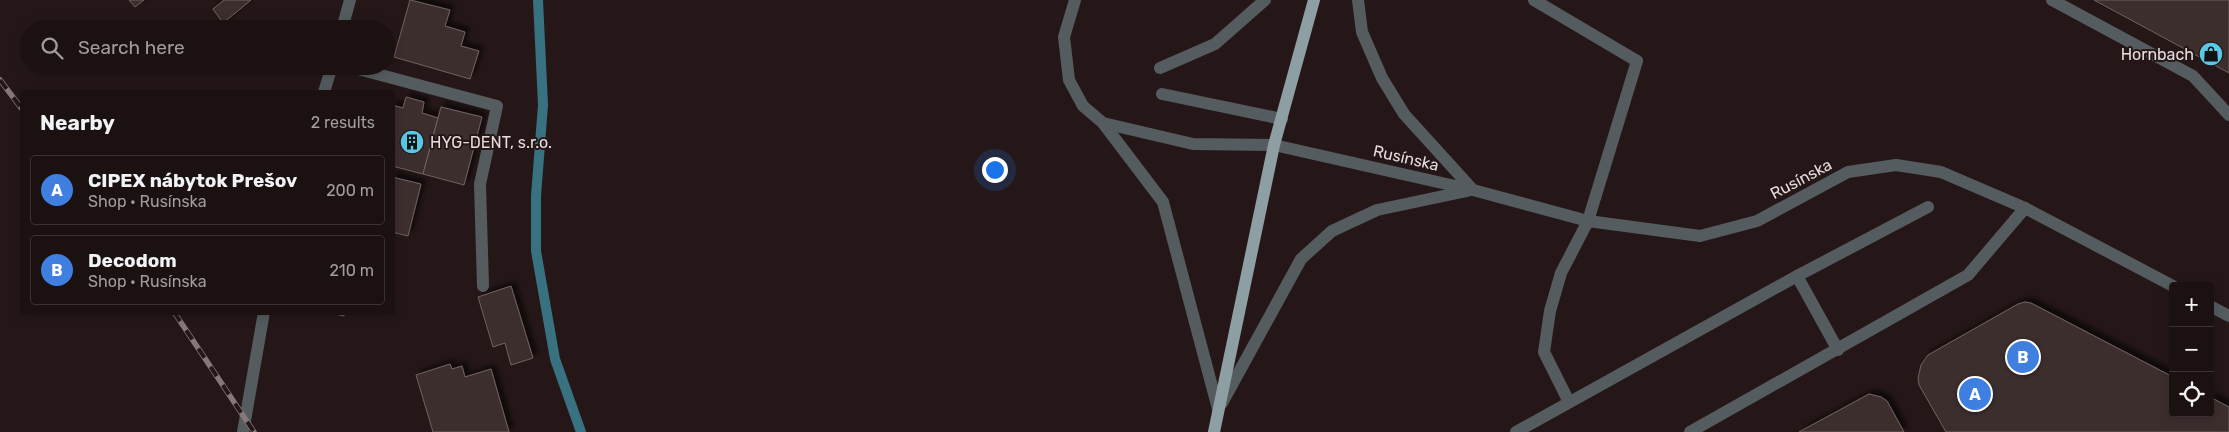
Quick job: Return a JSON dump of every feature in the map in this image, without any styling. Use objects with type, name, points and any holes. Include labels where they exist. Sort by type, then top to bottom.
[{"type":"main road","points":[[1214,432],[1274,145],[1314,0]]},
{"type":"street","points":[[344,20],[350,0]]},
{"type":"street","points":[[1075,0],[1064,37],[1069,80],[1083,106],[1103,123],[1164,202],[1218,409]]},
{"type":"street","points":[[1160,68],[1215,44],[1266,0]]},
{"type":"street","points":[[1358,0],[1362,32],[1382,78],[1404,114],[1473,190]]},
{"type":"street","points":[[1534,0],[1637,61],[1588,221],[1562,273],[1550,311],[1544,352],[1569,402]]},
{"type":"street","points":[[2052,0],[2193,76],[2229,115]]},
{"type":"street","points":[[325,90],[329,75]]},
{"type":"street","points":[[381,75],[498,106],[480,184],[483,286]]},
{"type":"street","points":[[1162,94],[1282,118]]},
{"type":"street","name":"Rusínska","points":[[1103,123],[1192,144],[1274,145],[1473,190],[1588,221],[1700,236],[1757,221],[1848,172],[1896,164],[1941,172],[2025,208],[2169,284]]},
{"type":"street","points":[[1218,409],[1301,259],[1332,231],[1377,210],[1473,190]]},
{"type":"street","points":[[1516,432],[1797,276],[1928,207]]},
{"type":"street","points":[[1690,432],[1968,275],[2025,208]]},
{"type":"street","points":[[1797,276],[1838,350]]},
{"type":"street","points":[[2214,308],[2229,316]]},
{"type":"street","points":[[243,432],[263,315]]},
{"type":"building","points":[[129,0],[144,0],[135,7]]},
{"type":"building","points":[[224,0],[251,0],[227,20],[221,20],[213,9]]},
{"type":"building","points":[[410,0],[450,10],[445,26],[465,32],[461,46],[479,51],[470,79],[395,57]]},
{"type":"building","name":"Hornbach","points":[[2094,0],[2229,0],[2229,73],[2157,34]]},
{"type":"building","name":"HYG-DENT, s.r.o.","points":[[406,97],[424,102],[422,113],[438,118],[423,174],[395,167],[395,106],[403,108]]},
{"type":"building","points":[[441,107],[482,117],[464,185],[423,174]]},
{"type":"building","points":[[395,178],[421,184],[408,236],[395,233]]},
{"type":"building","points":[[511,286],[533,358],[511,365],[505,343],[493,347],[478,297]]},
{"type":"building","points":[[2031,303],[2169,375],[2169,417],[2214,417],[2214,399],[2229,407],[2229,432],[1946,432],[1919,385],[1918,378],[1921,365],[1928,355],[2018,304]]},
{"type":"building","points":[[450,364],[452,369],[462,366],[465,377],[491,369],[509,432],[433,432],[416,375]]},
{"type":"building","points":[[1869,394],[1881,397],[1887,401],[1904,432],[1799,432]]},
{"type":"waterway","points":[[538,0],[543,105],[536,196],[536,251],[555,359],[581,432]]},
{"type":"railway","points":[[0,80],[20,106]]},
{"type":"railway","points":[[176,315],[254,432]]},
{"type":"place","name":"Hornbach","points":[[2211,54]]},
{"type":"place","name":"HYG-DENT, s.r.o.","points":[[412,142]]},
{"type":"place","name":"Decodom","points":[[2023,357]]},
{"type":"place","name":"CIPEX nábytok Prešov","points":[[1975,394]]}]
